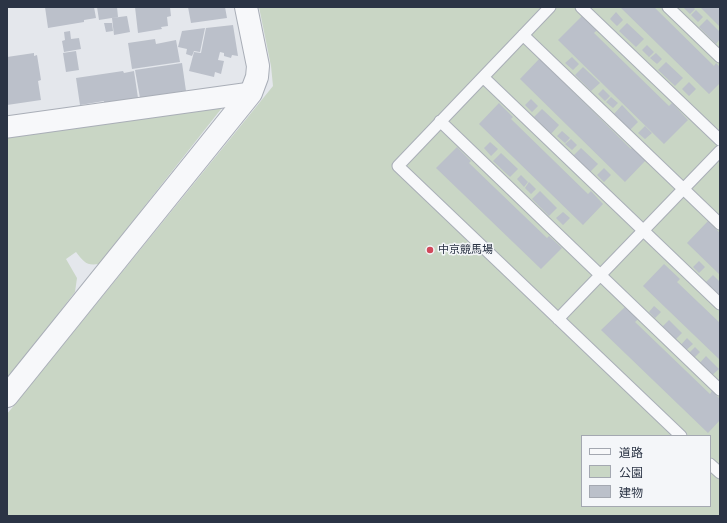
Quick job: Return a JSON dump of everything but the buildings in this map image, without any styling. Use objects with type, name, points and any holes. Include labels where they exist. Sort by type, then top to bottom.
[{"type":"street","points":[[7,396],[251,93],[257,77],[258,66],[246,7]]},
{"type":"street","points":[[7,127],[251,93]]},
{"type":"lane","points":[[550,7],[398,166],[680,435]]},
{"type":"lane","points":[[581,7],[720,140]]},
{"type":"lane","points":[[668,7],[720,57]]},
{"type":"lane","points":[[523,35],[720,224]]},
{"type":"lane","points":[[483,77],[720,304]]},
{"type":"lane","points":[[440,121],[720,390]]},
{"type":"lane","points":[[558,319],[720,151]]},
{"type":"lane","points":[[711,465],[719,472]]},
{"type":"green space","name":"中京競馬場","points":[[259,7],[720,7],[720,516],[7,516],[7,414],[273,86],[271,66]]},
{"type":"green space","points":[[225,104],[99,264],[88,264],[76,252],[66,259],[77,278],[75,292],[7,380],[7,134]]},
{"type":"place","name":"中京競馬場","points":[[430,250]]}]
